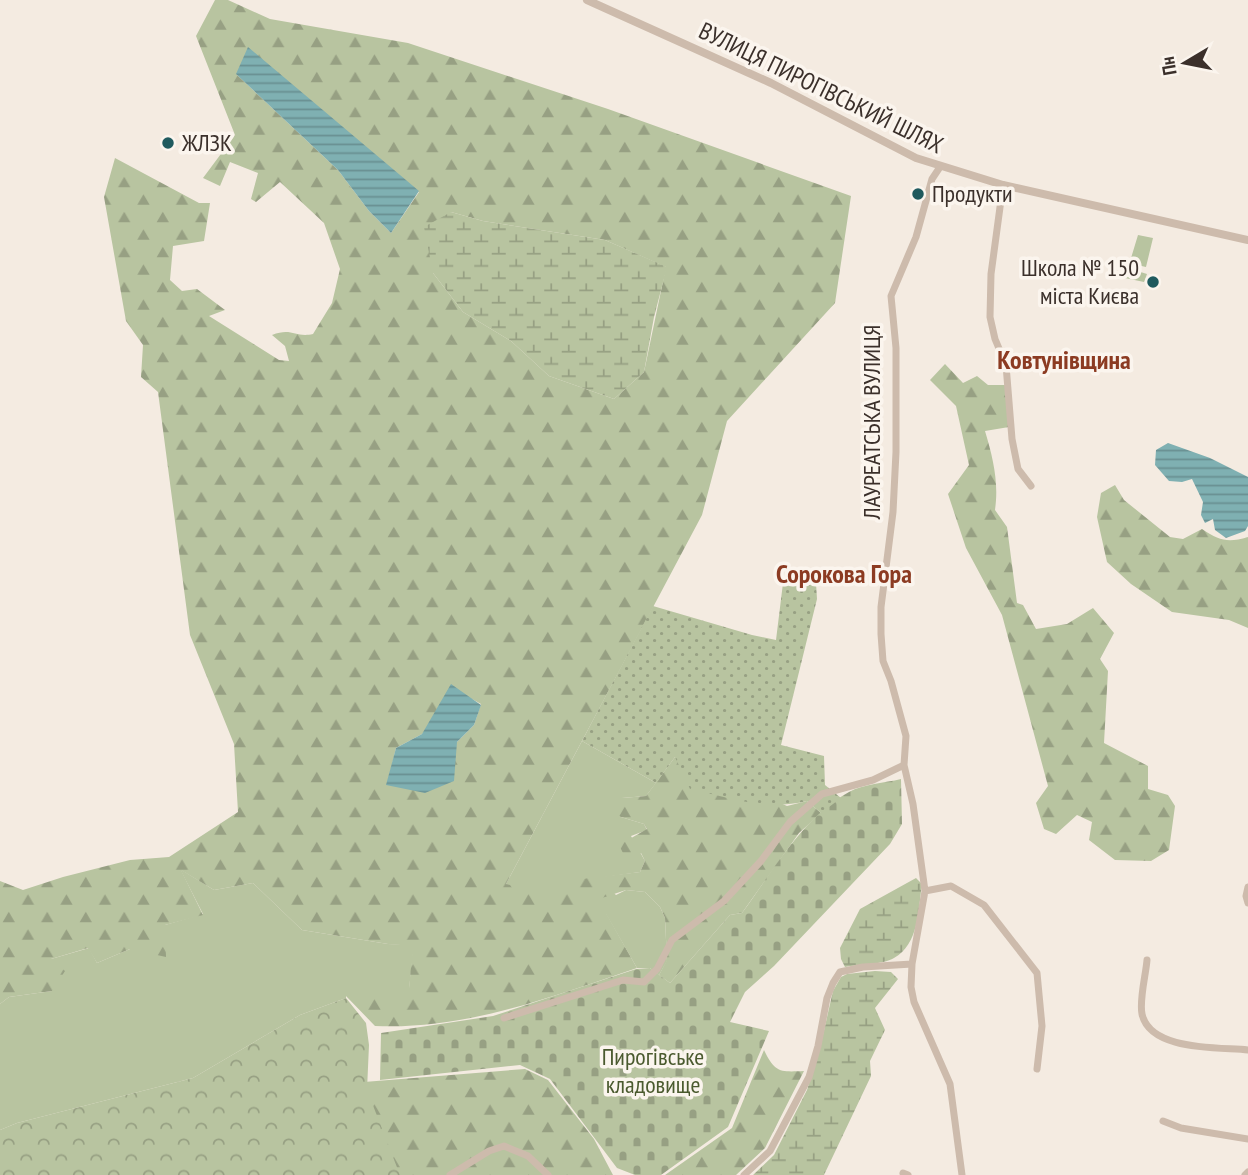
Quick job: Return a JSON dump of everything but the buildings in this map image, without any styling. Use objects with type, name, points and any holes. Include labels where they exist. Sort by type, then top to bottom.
[{"type":"street","name":"ВУЛИЦЯ ПИРОГІВСЬКИЙ ШЛЯХ","points":[[587,0],[771,83],[916,158],[940,167],[1003,185],[1248,240]]},
{"type":"street","name":"ЛАУРЕАТСЬКА ВУЛИЦЯ","points":[[940,167],[932,179],[916,237],[891,296],[896,348],[896,452],[893,512],[881,607],[881,634],[883,661],[906,736],[904,765],[913,804],[925,891],[912,964],[911,987],[914,1002],[950,1084],[962,1175]]},
{"type":"street","points":[[1003,185],[991,274],[990,317],[1006,365],[1012,439],[1018,469],[1031,486]]},
{"type":"street","points":[[505,1018],[623,979],[645,982],[657,970],[672,940],[724,901],[761,861],[790,822],[822,794],[873,780],[904,765]]},
{"type":"street","points":[[925,891],[951,887],[984,905],[1037,973],[1042,1026],[1037,1069]]},
{"type":"street","points":[[1248,887],[1248,903]]},
{"type":"street","points":[[1147,960],[1142,1013],[1148,1029],[1161,1038],[1181,1044],[1248,1050]]},
{"type":"street","points":[[744,1175],[770,1152],[809,1077],[827,998],[832,983],[840,972],[863,967],[912,964]]},
{"type":"street","points":[[1163,1121],[1181,1128],[1248,1139]]},
{"type":"street","points":[[450,1175],[489,1151],[504,1146],[528,1156],[548,1175]]},
{"type":"green space","points":[[215,0],[228,0],[270,19],[408,43],[608,109],[851,196],[835,303],[727,421],[702,515],[506,884],[515,892],[566,888],[606,913],[637,968],[540,1000],[475,1017],[409,1026],[375,1026],[345,995],[398,996],[409,988],[413,946],[302,930],[253,883],[214,890],[181,870],[203,915],[165,925],[166,957],[130,949],[97,963],[88,948],[51,959],[65,971],[52,991],[9,997],[0,1004],[0,881],[23,890],[130,860],[169,857],[238,812],[234,744],[190,635],[158,392],[141,377],[143,345],[126,321],[104,197],[115,158],[199,203],[210,203],[204,241],[173,246],[170,280],[182,291],[197,289],[225,310],[209,316],[279,360],[289,361],[285,346],[272,335],[284,332],[313,334],[332,303],[340,269],[324,223],[280,182],[256,202],[251,199],[258,173],[230,162],[220,186],[203,178],[235,135],[196,36]],"holes":[[[236,74],[419,192],[391,233],[369,211],[338,170]],[[451,212],[483,221],[605,240],[666,267],[644,372],[614,399],[549,376],[511,341],[463,312],[433,273]],[[472,699],[481,704],[474,725],[457,742],[387,785],[396,748],[422,734]]]},
{"type":"green space","points":[[451,212],[483,221],[605,240],[667,267],[644,372],[614,399],[549,376],[511,341],[463,312],[433,273],[424,227]]},
{"type":"green space","points":[[1138,235],[1153,238],[1146,267],[1133,264],[1131,269],[1147,274],[1144,282],[1125,278]]},
{"type":"green space","points":[[945,364],[963,383],[977,376],[988,385],[1005,385],[1009,427],[985,431],[994,470],[995,510],[1007,527],[1017,603],[1023,605],[1036,629],[1067,624],[1093,608],[1114,633],[1100,659],[1108,671],[1104,743],[1148,766],[1148,789],[1168,795],[1175,806],[1169,850],[1151,861],[1115,860],[1089,840],[1092,822],[1077,815],[1056,834],[1044,829],[1036,803],[1048,786],[1002,615],[966,548],[948,494],[969,465],[956,406],[930,380]]},
{"type":"green space","points":[[1115,485],[1124,500],[1170,537],[1183,539],[1202,529],[1224,540],[1248,537],[1248,628],[1229,620],[1172,612],[1131,584],[1107,562],[1097,517],[1101,493]]},
{"type":"green space","points":[[783,583],[816,583],[817,599],[781,745],[824,756],[825,785],[841,798],[821,813],[807,801],[762,804],[690,789],[675,757],[656,783],[582,741],[653,606],[776,640]]},
{"type":"green space","points":[[582,741],[656,783],[646,796],[622,798],[621,817],[644,824],[647,830],[631,836],[645,861],[640,872],[598,878],[616,895],[626,890],[645,892],[660,907],[665,918],[667,961],[659,975],[650,968],[637,968],[606,914],[514,892],[506,884]]},
{"type":"green space","points":[[675,757],[787,806],[807,801],[821,813],[799,833],[742,913],[730,915],[670,983],[659,975],[667,960],[665,918],[660,907],[645,892],[626,890],[602,898],[580,893],[576,886],[582,879],[640,872],[645,861],[641,853],[624,855],[619,845],[647,829],[644,824],[621,817],[610,808],[622,798],[646,796]]},
{"type":"green space","name":"Пирогівське кладовище","points":[[901,779],[902,824],[890,844],[774,966],[745,992],[730,1022],[769,1031],[728,1127],[661,1175],[635,1175],[617,1168],[550,1079],[520,1065],[380,1080],[381,1033],[493,1016],[636,969],[650,968],[670,983],[730,915],[742,913],[790,846],[817,816],[855,789]]},
{"type":"green space","points":[[180,869],[214,890],[253,883],[302,930],[388,944],[414,945],[409,989],[398,997],[346,996],[300,1015],[193,1078],[17,1123],[0,1130],[0,1004],[9,997],[52,991],[51,959],[89,948],[97,963],[130,949],[165,925],[203,914]]},
{"type":"green space","points":[[916,878],[922,884],[918,916],[913,936],[902,952],[889,960],[845,967],[840,948],[860,909]]},
{"type":"green space","points":[[875,971],[891,972],[898,979],[875,1008],[885,1030],[870,1061],[871,1076],[824,1175],[753,1175],[774,1155],[807,1090],[833,991],[841,977]]},
{"type":"green space","points":[[346,998],[366,1023],[369,1045],[367,1090],[400,1175],[0,1175],[0,1130],[17,1123],[193,1078],[300,1015]]},
{"type":"green space","points":[[764,1050],[779,1070],[804,1071],[765,1148],[736,1175],[665,1175],[732,1128]]},
{"type":"green space","points":[[525,1069],[548,1080],[594,1139],[613,1175],[391,1175],[364,1082]]},
{"type":"water","points":[[248,47],[419,191],[391,233],[369,211],[338,170],[236,74]]},
{"type":"water","points":[[1168,443],[1210,458],[1248,477],[1248,526],[1245,531],[1226,538],[1215,530],[1213,519],[1205,523],[1201,515],[1203,502],[1192,479],[1182,482],[1169,481],[1155,465],[1156,450]]},
{"type":"water","points":[[451,684],[481,705],[474,725],[457,742],[454,781],[425,793],[386,785],[396,748],[422,734]]},
{"type":"place","name":"ЖЛЗК","points":[[168,143]]},
{"type":"place","name":"Продукти","points":[[918,194]]},
{"type":"place","name":"Школа № 150 міста Києва","points":[[1153,282]]},
{"type":"district","name":"Ковтунівщина","points":[[1064,360]]},
{"type":"district","name":"Сорокова Гора","points":[[844,574]]}]
